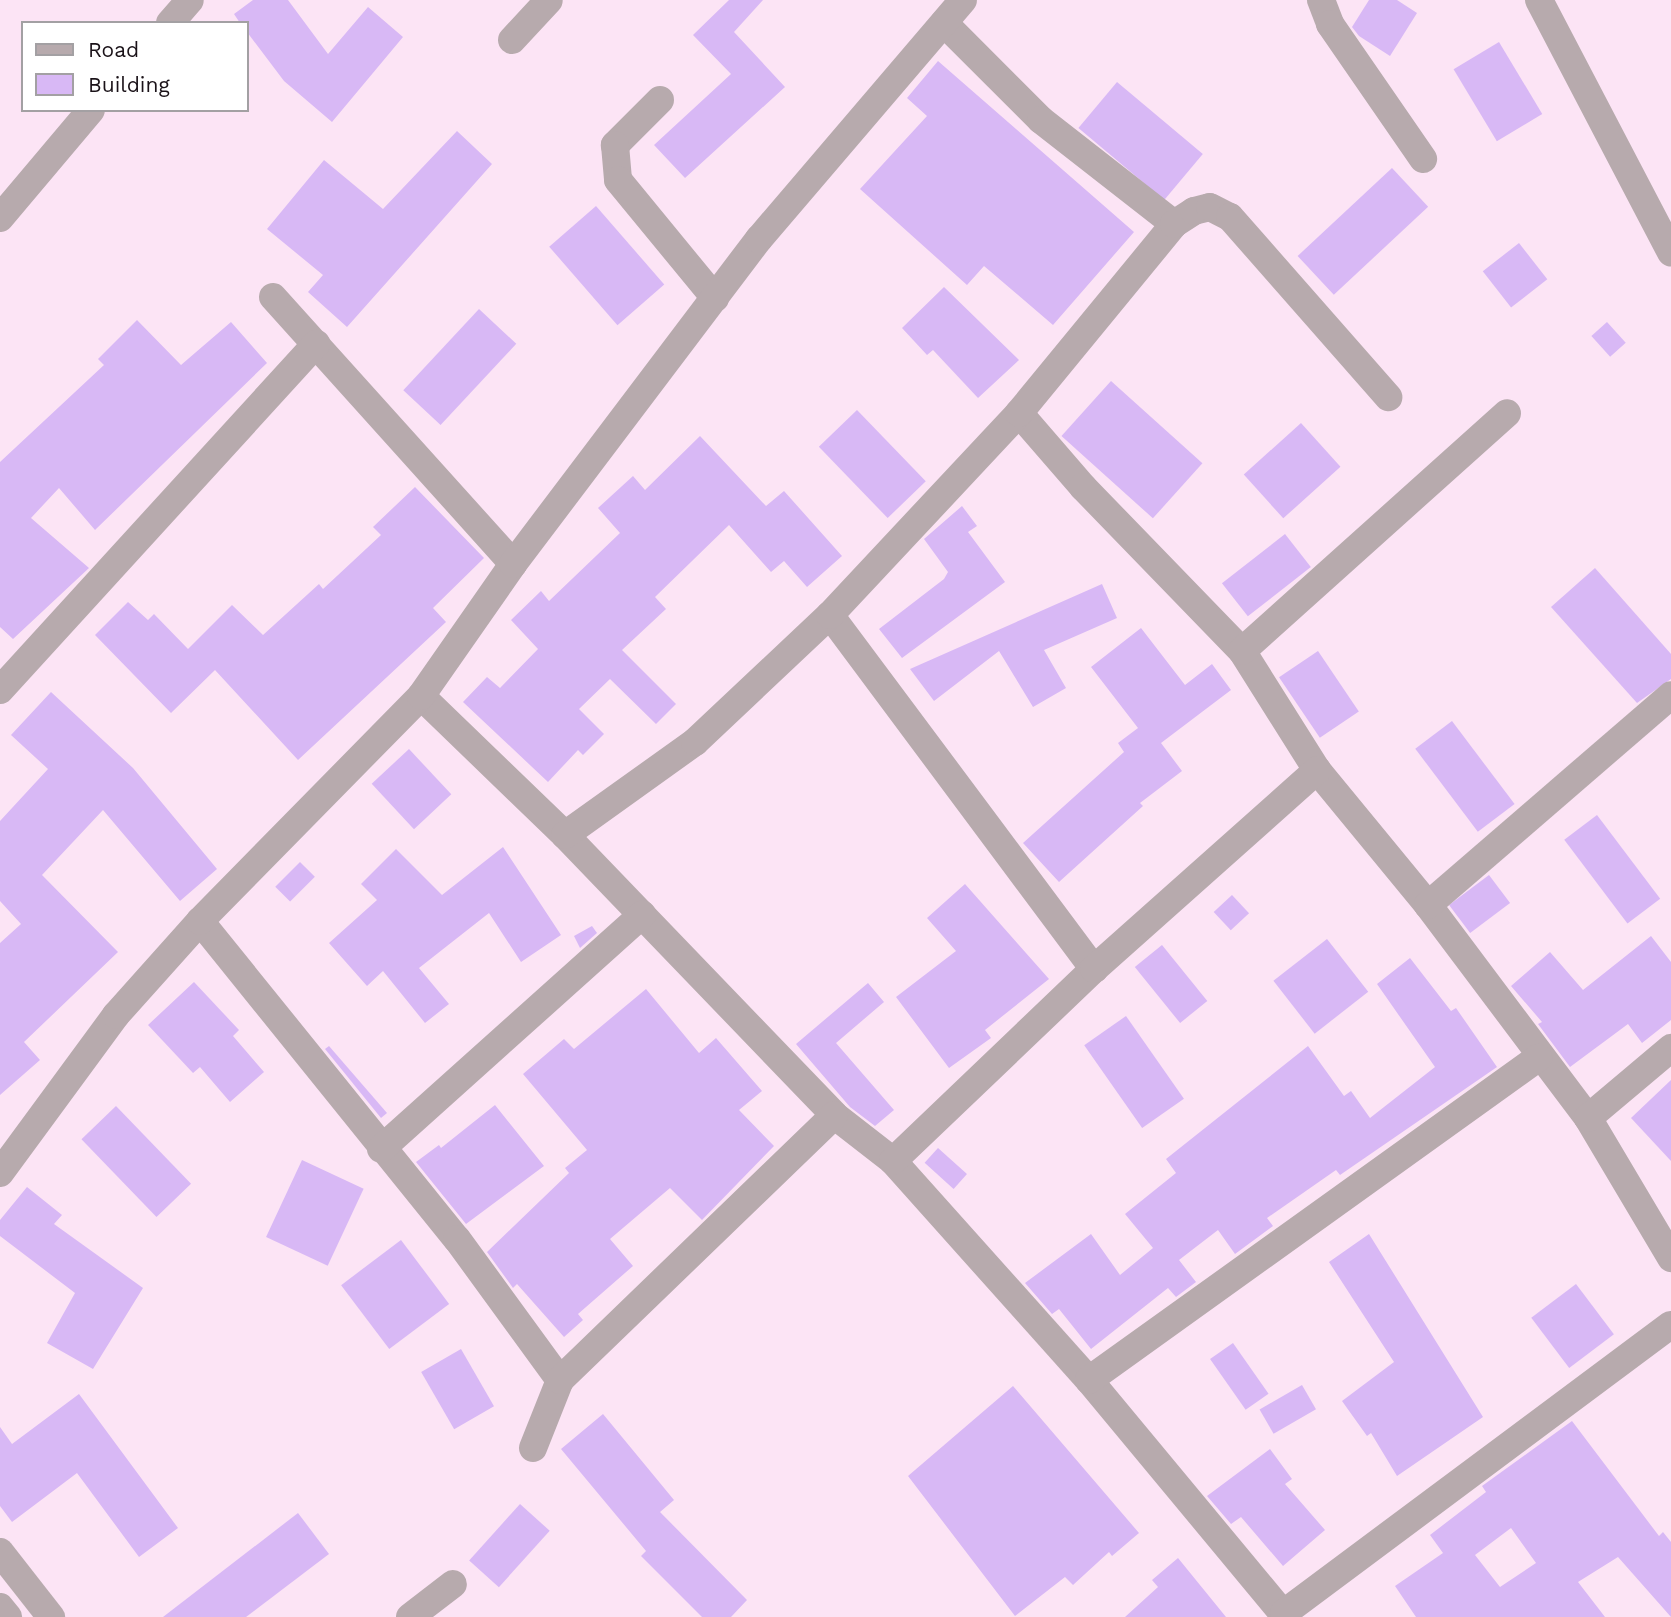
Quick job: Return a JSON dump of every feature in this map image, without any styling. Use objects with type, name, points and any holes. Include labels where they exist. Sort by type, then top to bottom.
[{"type":"street","points":[[172,21],[190,0]]},
{"type":"street","points":[[512,40],[549,0]]},
{"type":"street","points":[[0,1173],[116,1015],[200,921],[421,696],[513,564],[715,298],[963,0]]},
{"type":"street","points":[[1539,0],[1671,253]]},
{"type":"street","points":[[1325,12],[1423,159]]},
{"type":"street","points":[[944,23],[1041,120],[1174,224]]},
{"type":"street","points":[[660,100],[615,145],[618,180],[715,298]]},
{"type":"street","points":[[0,218],[89,112]]},
{"type":"street","points":[[565,835],[695,742],[830,615],[1020,413],[1174,224],[1210,207],[1230,217],[1388,397]]},
{"type":"street","points":[[273,297],[513,564]]},
{"type":"street","points":[[0,690],[316,344]]},
{"type":"street","points":[[1242,651],[1507,412]]},
{"type":"street","points":[[1020,413],[1083,487],[1242,651],[1317,770],[1428,905],[1538,1058],[1588,1118],[1671,1258]]},
{"type":"street","points":[[830,615],[1094,969]]},
{"type":"street","points":[[1428,905],[1671,695]]},
{"type":"street","points":[[421,696],[565,835],[834,1115],[893,1161],[1089,1380],[1285,1615],[1671,1325]]},
{"type":"street","points":[[893,1161],[1094,969],[1317,770]]},
{"type":"street","points":[[381,1149],[642,915]]},
{"type":"street","points":[[200,921],[381,1149],[457,1239],[560,1380]]},
{"type":"street","points":[[1588,1118],[1671,1048]]},
{"type":"street","points":[[1089,1380],[1538,1058]]},
{"type":"street","points":[[533,1448],[560,1380],[834,1115]]},
{"type":"street","points":[[0,1552],[51,1617]]},
{"type":"street","points":[[410,1617],[453,1584]]},
{"type":"street","points":[[0,1607],[8,1617]]},
{"type":"building","points":[[253,0],[288,0],[328,54],[368,7],[403,37],[332,122],[284,81],[248,33],[248,21],[239,21],[234,14]]},
{"type":"building","points":[[729,0],[763,0],[734,32],[785,87],[685,178],[654,145],[731,74],[693,35]]},
{"type":"building","points":[[1369,0],[1397,0],[1417,13],[1390,56],[1359,36],[1352,27]]},
{"type":"building","points":[[1499,42],[1542,114],[1497,141],[1454,69]]},
{"type":"building","points":[[938,61],[1134,232],[1053,325],[984,266],[967,285],[860,189],[927,116],[907,98]]},
{"type":"building","points":[[1117,82],[1203,154],[1164,200],[1078,128]]},
{"type":"building","points":[[457,131],[492,164],[347,327],[308,292],[323,275],[267,229],[324,160],[383,209]]},
{"type":"building","points":[[1392,168],[1428,207],[1334,295],[1298,256]]},
{"type":"building","points":[[596,206],[664,284],[617,325],[549,247]]},
{"type":"building","points":[[1519,243],[1547,279],[1511,308],[1483,271]]},
{"type":"building","points":[[944,287],[1019,360],[978,398],[933,350],[927,355],[902,328]]},
{"type":"building","points":[[479,309],[516,344],[441,425],[403,390]]},
{"type":"building","points":[[137,320],[181,365],[231,322],[267,363],[95,530],[59,488],[31,518],[89,568],[13,639],[0,627],[0,462],[104,365],[98,359]]},
{"type":"building","points":[[1607,322],[1626,343],[1610,357],[1591,336]]},
{"type":"building","points":[[1111,381],[1202,463],[1153,518],[1061,436]]},
{"type":"building","points":[[857,410],[926,481],[888,518],[819,447]]},
{"type":"building","points":[[1301,423],[1340,467],[1283,518],[1244,475]]},
{"type":"building","points":[[700,436],[766,506],[784,491],[842,556],[807,587],[784,561],[771,572],[729,525],[655,597],[666,609],[622,650],[676,704],[656,724],[610,679],[579,709],[604,734],[583,755],[578,750],[548,782],[463,702],[487,677],[500,688],[538,649],[511,620],[541,591],[549,601],[620,533],[598,508],[633,476],[645,490]]},
{"type":"building","points":[[415,487],[484,558],[433,608],[446,622],[298,760],[215,670],[171,713],[95,635],[128,602],[148,620],[154,614],[188,649],[232,605],[263,635],[319,584],[323,589],[381,535],[373,527]]},
{"type":"building","points":[[962,506],[977,526],[968,532],[1005,582],[902,658],[879,629],[944,579],[948,572],[924,539]]},
{"type":"building","points":[[1285,534],[1311,567],[1248,616],[1222,583]]},
{"type":"building","points":[[1595,568],[1671,654],[1671,679],[1637,703],[1551,607]]},
{"type":"building","points":[[1102,584],[1117,618],[1044,650],[1066,688],[1033,707],[999,651],[934,701],[910,669]]},
{"type":"building","points":[[1141,628],[1185,685],[1212,664],[1231,690],[1161,743],[1182,771],[1140,803],[1143,806],[1059,882],[1023,843],[1124,752],[1118,743],[1138,728],[1091,667]]},
{"type":"building","points":[[1318,651],[1359,712],[1320,738],[1279,677]]},
{"type":"building","points":[[51,692],[133,768],[217,869],[180,901],[103,810],[42,875],[118,952],[24,1042],[40,1060],[0,1095],[0,943],[21,924],[0,901],[0,821],[48,769],[11,735]]},
{"type":"building","points":[[1452,721],[1515,804],[1478,832],[1415,749]]},
{"type":"building","points":[[409,749],[451,794],[414,829],[372,784]]},
{"type":"building","points":[[1597,815],[1660,899],[1627,924],[1564,840]]},
{"type":"building","points":[[503,847],[561,935],[521,962],[489,913],[419,968],[449,1004],[425,1023],[383,971],[367,986],[329,943],[377,900],[361,884],[396,849],[442,895]]},
{"type":"building","points":[[300,862],[315,877],[290,902],[275,887]]},
{"type":"building","points":[[1489,875],[1510,903],[1470,933],[1449,905]]},
{"type":"building","points":[[965,884],[1049,979],[985,1030],[991,1038],[949,1068],[896,997],[956,951],[927,918]]},
{"type":"building","points":[[1232,895],[1249,913],[1231,930],[1214,912]]},
{"type":"building","points":[[592,926],[597,933],[580,948],[574,936]]},
{"type":"building","points":[[1651,936],[1671,962],[1671,1020],[1642,1043],[1628,1024],[1570,1067],[1538,1024],[1542,1022],[1511,986],[1550,952],[1583,990]]},
{"type":"building","points":[[1327,939],[1368,992],[1315,1034],[1273,981]]},
{"type":"building","points":[[1162,945],[1207,1001],[1180,1023],[1135,967]]},
{"type":"building","points":[[1410,958],[1451,1011],[1456,1008],[1497,1067],[1340,1175],[1336,1170],[1267,1218],[1273,1226],[1235,1254],[1218,1230],[1179,1260],[1196,1282],[1176,1297],[1168,1288],[1091,1349],[1059,1309],[1052,1314],[1025,1283],[1091,1234],[1120,1275],[1153,1248],[1125,1214],[1176,1173],[1166,1159],[1308,1046],[1344,1096],[1351,1091],[1370,1118],[1435,1067],[1377,984]]},
{"type":"building","points":[[194,982],[239,1030],[233,1036],[264,1072],[230,1102],[200,1067],[193,1073],[148,1025]]},
{"type":"building","points":[[868,983],[884,1002],[836,1043],[894,1110],[875,1126],[850,1107],[796,1044]]},
{"type":"building","points":[[646,989],[699,1053],[716,1038],[762,1091],[739,1110],[774,1146],[702,1220],[670,1188],[610,1239],[633,1266],[578,1314],[583,1320],[564,1337],[517,1284],[513,1288],[487,1252],[569,1173],[565,1168],[587,1150],[523,1074],[564,1039],[574,1049]]},
{"type":"building","points":[[1126,1016],[1184,1099],[1142,1128],[1084,1045]]},
{"type":"building","points":[[329,1046],[387,1113],[381,1118],[325,1049]]},
{"type":"building","points":[[1671,1080],[1671,1161],[1631,1118]]},
{"type":"building","points":[[495,1105],[544,1166],[466,1224],[416,1162],[439,1145],[441,1148]]},
{"type":"building","points":[[116,1106],[191,1184],[156,1217],[81,1139]]},
{"type":"building","points":[[938,1148],[967,1174],[954,1189],[925,1163]]},
{"type":"building","points":[[302,1160],[364,1189],[328,1266],[266,1237]]},
{"type":"building","points":[[27,1187],[62,1215],[54,1224],[143,1288],[93,1369],[47,1343],[75,1293],[0,1236],[0,1220]]},
{"type":"building","points":[[1369,1234],[1483,1417],[1397,1476],[1371,1433],[1367,1436],[1342,1401],[1394,1362],[1329,1262]]},
{"type":"building","points":[[401,1240],[449,1304],[389,1349],[341,1285]]},
{"type":"building","points":[[1576,1284],[1614,1334],[1569,1368],[1531,1318]]},
{"type":"building","points":[[1233,1343],[1269,1394],[1246,1410],[1210,1359]]},
{"type":"building","points":[[461,1349],[494,1406],[454,1429],[421,1372]]},
{"type":"building","points":[[1302,1385],[1316,1409],[1274,1434],[1260,1410]]},
{"type":"building","points":[[1013,1386],[1139,1533],[1112,1556],[1109,1552],[1073,1585],[1065,1577],[1015,1616],[908,1476]]},
{"type":"building","points":[[79,1394],[178,1528],[139,1557],[77,1473],[12,1522],[0,1506],[0,1427],[12,1444]]},
{"type":"building","points":[[603,1414],[674,1500],[660,1512],[747,1600],[731,1617],[702,1617],[641,1556],[646,1551],[561,1449]]},
{"type":"building","points":[[1572,1421],[1659,1536],[1663,1532],[1671,1542],[1671,1617],[1618,1557],[1578,1582],[1605,1617],[1416,1617],[1395,1586],[1443,1553],[1430,1535],[1486,1492],[1482,1486]],"holes":[[[1511,1528],[1536,1563],[1500,1587],[1475,1555]]]},
{"type":"building","points":[[1270,1449],[1292,1479],[1285,1484],[1325,1530],[1283,1566],[1241,1517],[1231,1524],[1207,1496]]},
{"type":"building","points":[[520,1504],[550,1531],[499,1587],[469,1560]]},
{"type":"building","points":[[298,1513],[329,1554],[246,1617],[163,1617]]},
{"type":"building","points":[[1178,1558],[1226,1617],[1125,1617],[1158,1587],[1152,1580]]}]
